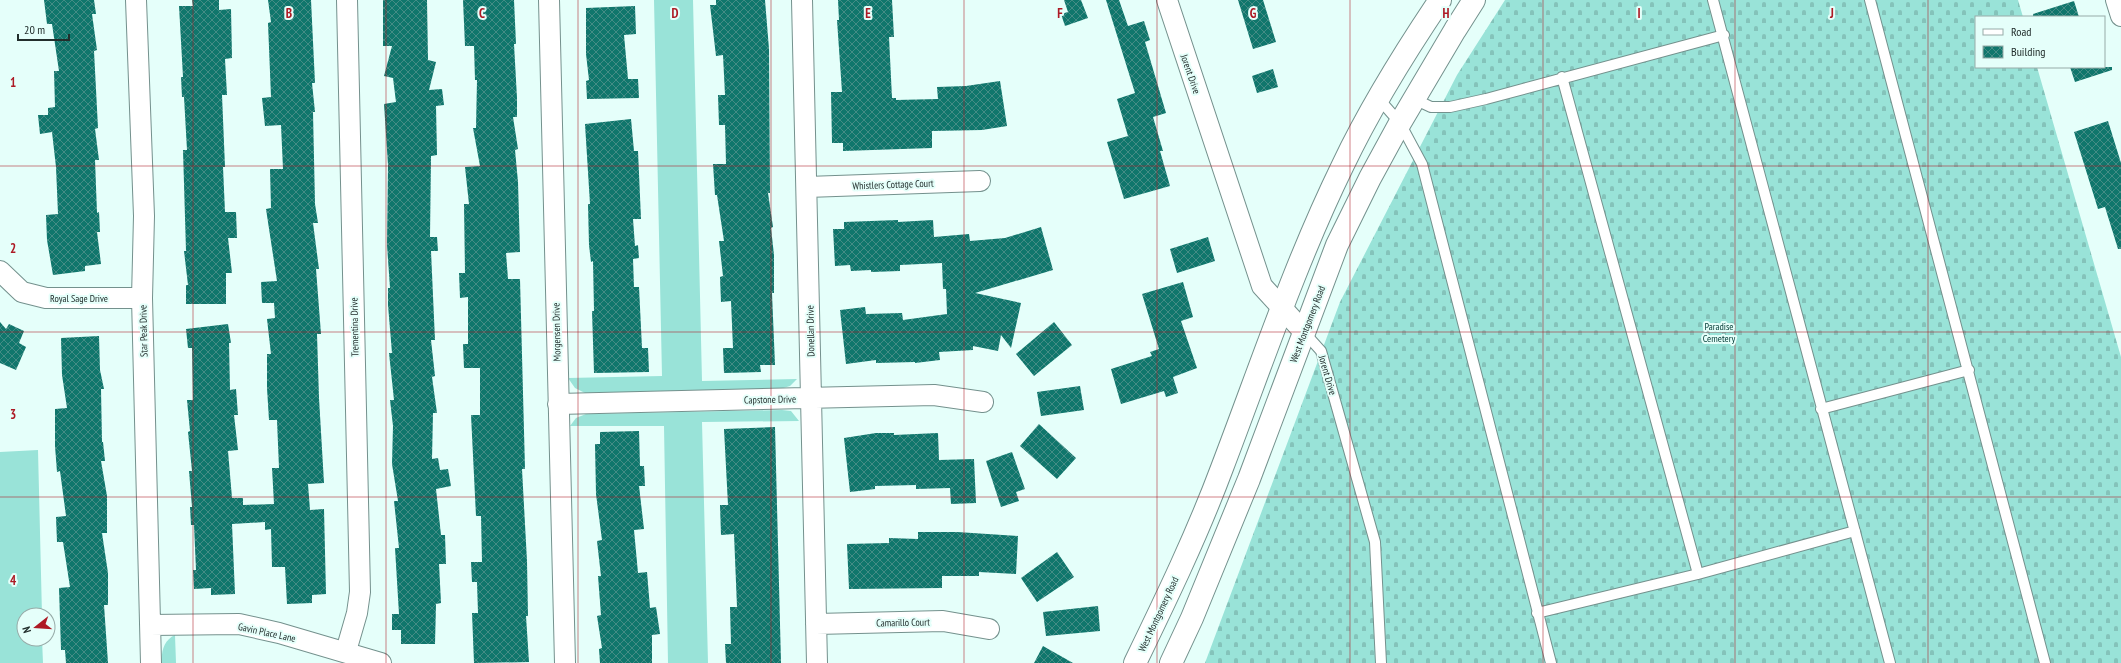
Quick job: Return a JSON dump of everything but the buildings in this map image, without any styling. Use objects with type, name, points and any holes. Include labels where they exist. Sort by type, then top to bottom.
[{"type":"main road","name":"West Montgomery Road","points":[[1135,663],[1163,606],[1221,471],[1282,307],[1313,230],[1344,163],[1379,100],[1440,0]]},
{"type":"main road","name":"West Montgomery Road","points":[[1171,663],[1192,618],[1248,479],[1303,331],[1337,245],[1370,178],[1400,124],[1474,0]]},
{"type":"street","name":"Star Peak Drive","points":[[136,0],[144,216],[142,298],[151,663]]},
{"type":"street","name":"Trementina Drive","points":[[346,651],[357,613],[360,592],[348,0]]},
{"type":"street","name":"Morgensen Drive","points":[[549,0],[565,663]]},
{"type":"street","name":"Donellan Drive","points":[[802,0],[817,663]]},
{"type":"street","name":"Jorent Drive","points":[[1167,0],[1262,286],[1303,331]]},
{"type":"street","points":[[2116,0],[2121,16]]},
{"type":"street","name":"Whistlers Cottage Court","points":[[807,187],[980,181]]},
{"type":"street","name":"Royal Sage Drive","points":[[0,272],[22,292],[46,298],[142,298]]},
{"type":"street","name":"Capstone Drive","points":[[558,404],[934,395],[983,402]]},
{"type":"street","name":"Camarillo Court","points":[[816,624],[943,621],[989,629]]},
{"type":"street","name":"Gavin Place Lane","points":[[150,625],[239,624],[346,651],[381,663]]},
{"type":"lane","points":[[1713,0],[1724,35],[1821,409],[1890,663]]},
{"type":"lane","points":[[1870,0],[1969,370],[2045,663]]},
{"type":"lane","points":[[1414,99],[1431,107],[1450,107],[1486,99],[1562,77],[1724,35]]},
{"type":"lane","points":[[1562,77],[1698,574]]},
{"type":"lane","points":[[1379,100],[1400,124],[1422,164],[1551,663]]},
{"type":"lane","name":"Jorent Drive","points":[[1303,331],[1321,351],[1376,542],[1381,663]]},
{"type":"lane","points":[[1821,409],[1969,370]]},
{"type":"lane","points":[[1537,613],[1698,574],[1855,531]]},
{"type":"green space","points":[[654,0],[693,0],[702,381],[797,379],[790,386],[780,389],[585,393],[575,388],[568,378],[662,376]]},
{"type":"green space","name":"Paradise Cemetery","points":[[1505,0],[2018,0],[2023,16],[1975,16],[1975,68],[2037,68],[2121,357],[2121,663],[1205,663],[1340,302],[1457,75]]},
{"type":"green space","points":[[791,411],[799,421],[702,422],[708,663],[668,663],[664,426],[570,426],[576,418],[586,414]]},
{"type":"green space","points":[[38,450],[42,607],[16,607],[16,647],[42,647],[43,663],[0,663],[0,452]]},
{"type":"green space","points":[[175,635],[176,663],[162,663],[164,646],[171,637]]}]
